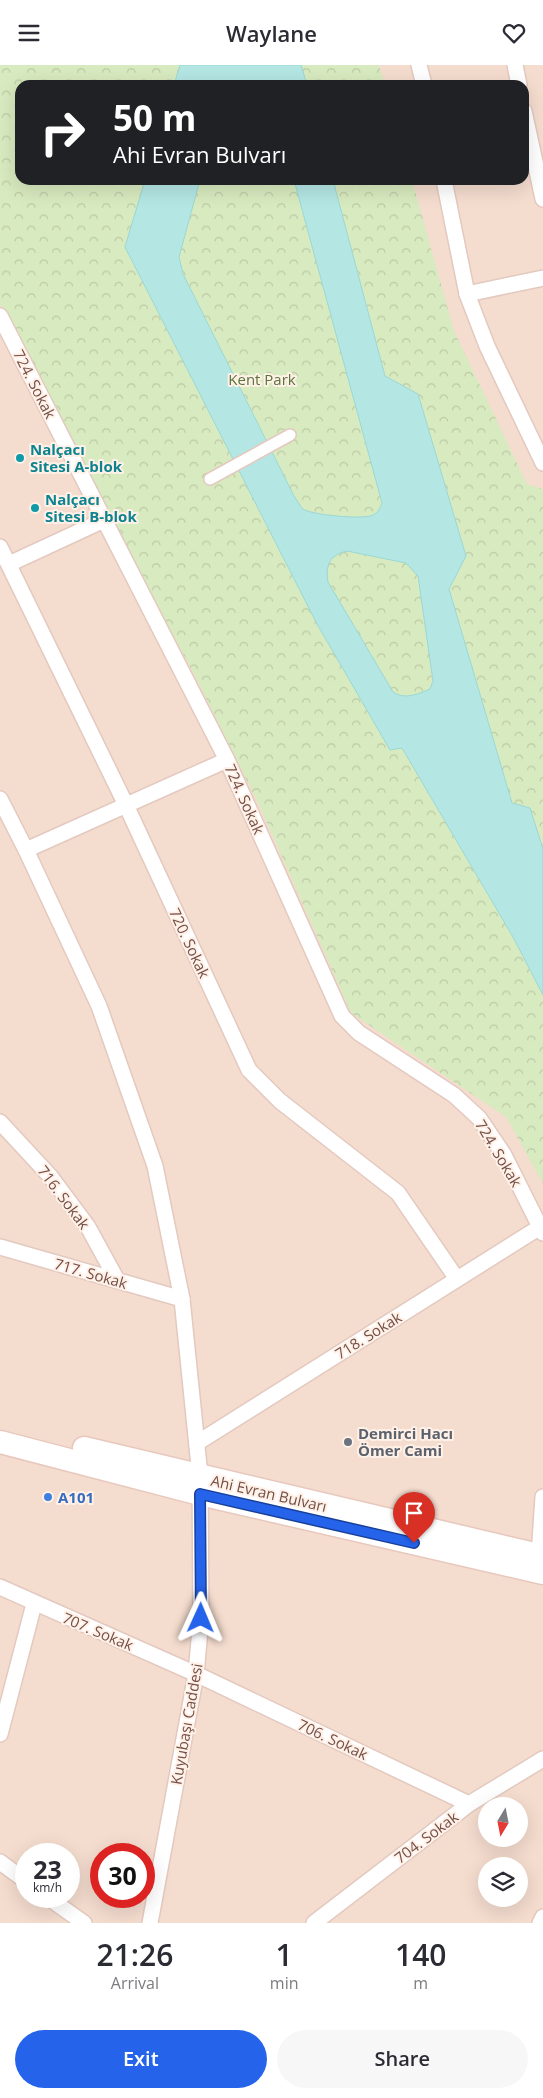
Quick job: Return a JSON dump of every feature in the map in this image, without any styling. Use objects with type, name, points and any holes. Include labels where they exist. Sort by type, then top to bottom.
[{"type":"main road","name":"Ahi Evran Bulvarı","points":[[0,1427],[200,1485]]},
{"type":"main road","name":"Ahi Evran Bulvarı","points":[[0,1443],[200,1485],[540,1564]]},
{"type":"street","points":[[419,65],[423,80]]},
{"type":"street","points":[[514,65],[517,80]]},
{"type":"street","points":[[529,134],[543,199]]},
{"type":"street","points":[[445,185],[467,293],[487,346],[543,463]]},
{"type":"street","points":[[467,293],[543,279]]},
{"type":"street","name":"724. Sokak","points":[[0,316],[227,760],[342,1016],[359,1033],[454,1095],[479,1118],[504,1155],[541,1230]]},
{"type":"street","points":[[210,479],[290,435]]},
{"type":"street","points":[[9,564],[104,520]]},
{"type":"street","name":"720. Sokak","points":[[0,547],[126,805],[249,1070],[280,1101],[398,1193],[457,1279]]},
{"type":"street","points":[[26,850],[227,760]]},
{"type":"street","name":"Kuyubaşı Caddesi","points":[[0,799],[99,1006],[155,1166],[182,1299],[200,1485],[201,1618],[196,1674],[150,1923]]},
{"type":"street","name":"716. Sokak","points":[[0,1121],[50,1176],[88,1227],[117,1280]]},
{"type":"street","name":"718. Sokak","points":[[197,1443],[457,1279],[541,1230]]},
{"type":"street","name":"717. Sokak","points":[[0,1247],[182,1299]]},
{"type":"street","points":[[540,1564],[543,1497]]},
{"type":"street","name":"707. Sokak","points":[[0,1587],[34,1604],[196,1674]]},
{"type":"street","points":[[0,1734],[34,1604]]},
{"type":"street","name":"706. Sokak","points":[[196,1674],[470,1803]]},
{"type":"street","name":"704. Sokak","points":[[314,1923],[470,1803],[543,1759]]},
{"type":"street","points":[[0,1862],[15,1873]]},
{"type":"street","points":[[63,1908],[84,1923]]},
{"type":"street","points":[[540,1923],[543,1917]]},
{"type":"shaded area","points":[[0,65],[543,65],[543,1923],[0,1923]]},
{"type":"green space","name":"Kent Park","points":[[0,65],[379,65],[384,80],[15,80],[15,185],[413,185],[454,331],[527,484],[543,489],[543,1184],[506,1117],[351,1013],[258,803],[196,678],[0,304]]},
{"type":"water","points":[[180,65],[301,65],[306,80],[176,80]]},
{"type":"water","points":[[144,185],[199,185],[179,257],[183,274],[294,496],[303,509],[327,515],[360,517],[373,515],[378,511],[382,503],[295,185],[334,185],[385,376],[418,394],[466,556],[449,589],[512,803],[530,808],[543,849],[543,995],[513,937],[402,748],[390,750],[317,624],[125,247]],"holes":[[[347,551],[406,563],[418,576],[433,681],[430,689],[402,696],[393,692],[328,582],[327,571],[333,558]]]},
{"type":"place","name":"Nalçacı Sitesi A-blok","points":[[20,458]]},
{"type":"place","name":"Nalçacı Sitesi B-blok","points":[[35,508]]},
{"type":"place","name":"Demirci Hacı Ömer Cami","points":[[348,1442]]},
{"type":"place","name":"A101","points":[[48,1497]]},
{"type":"route","points":[[201,1618],[200,1494],[414,1543]]}]
